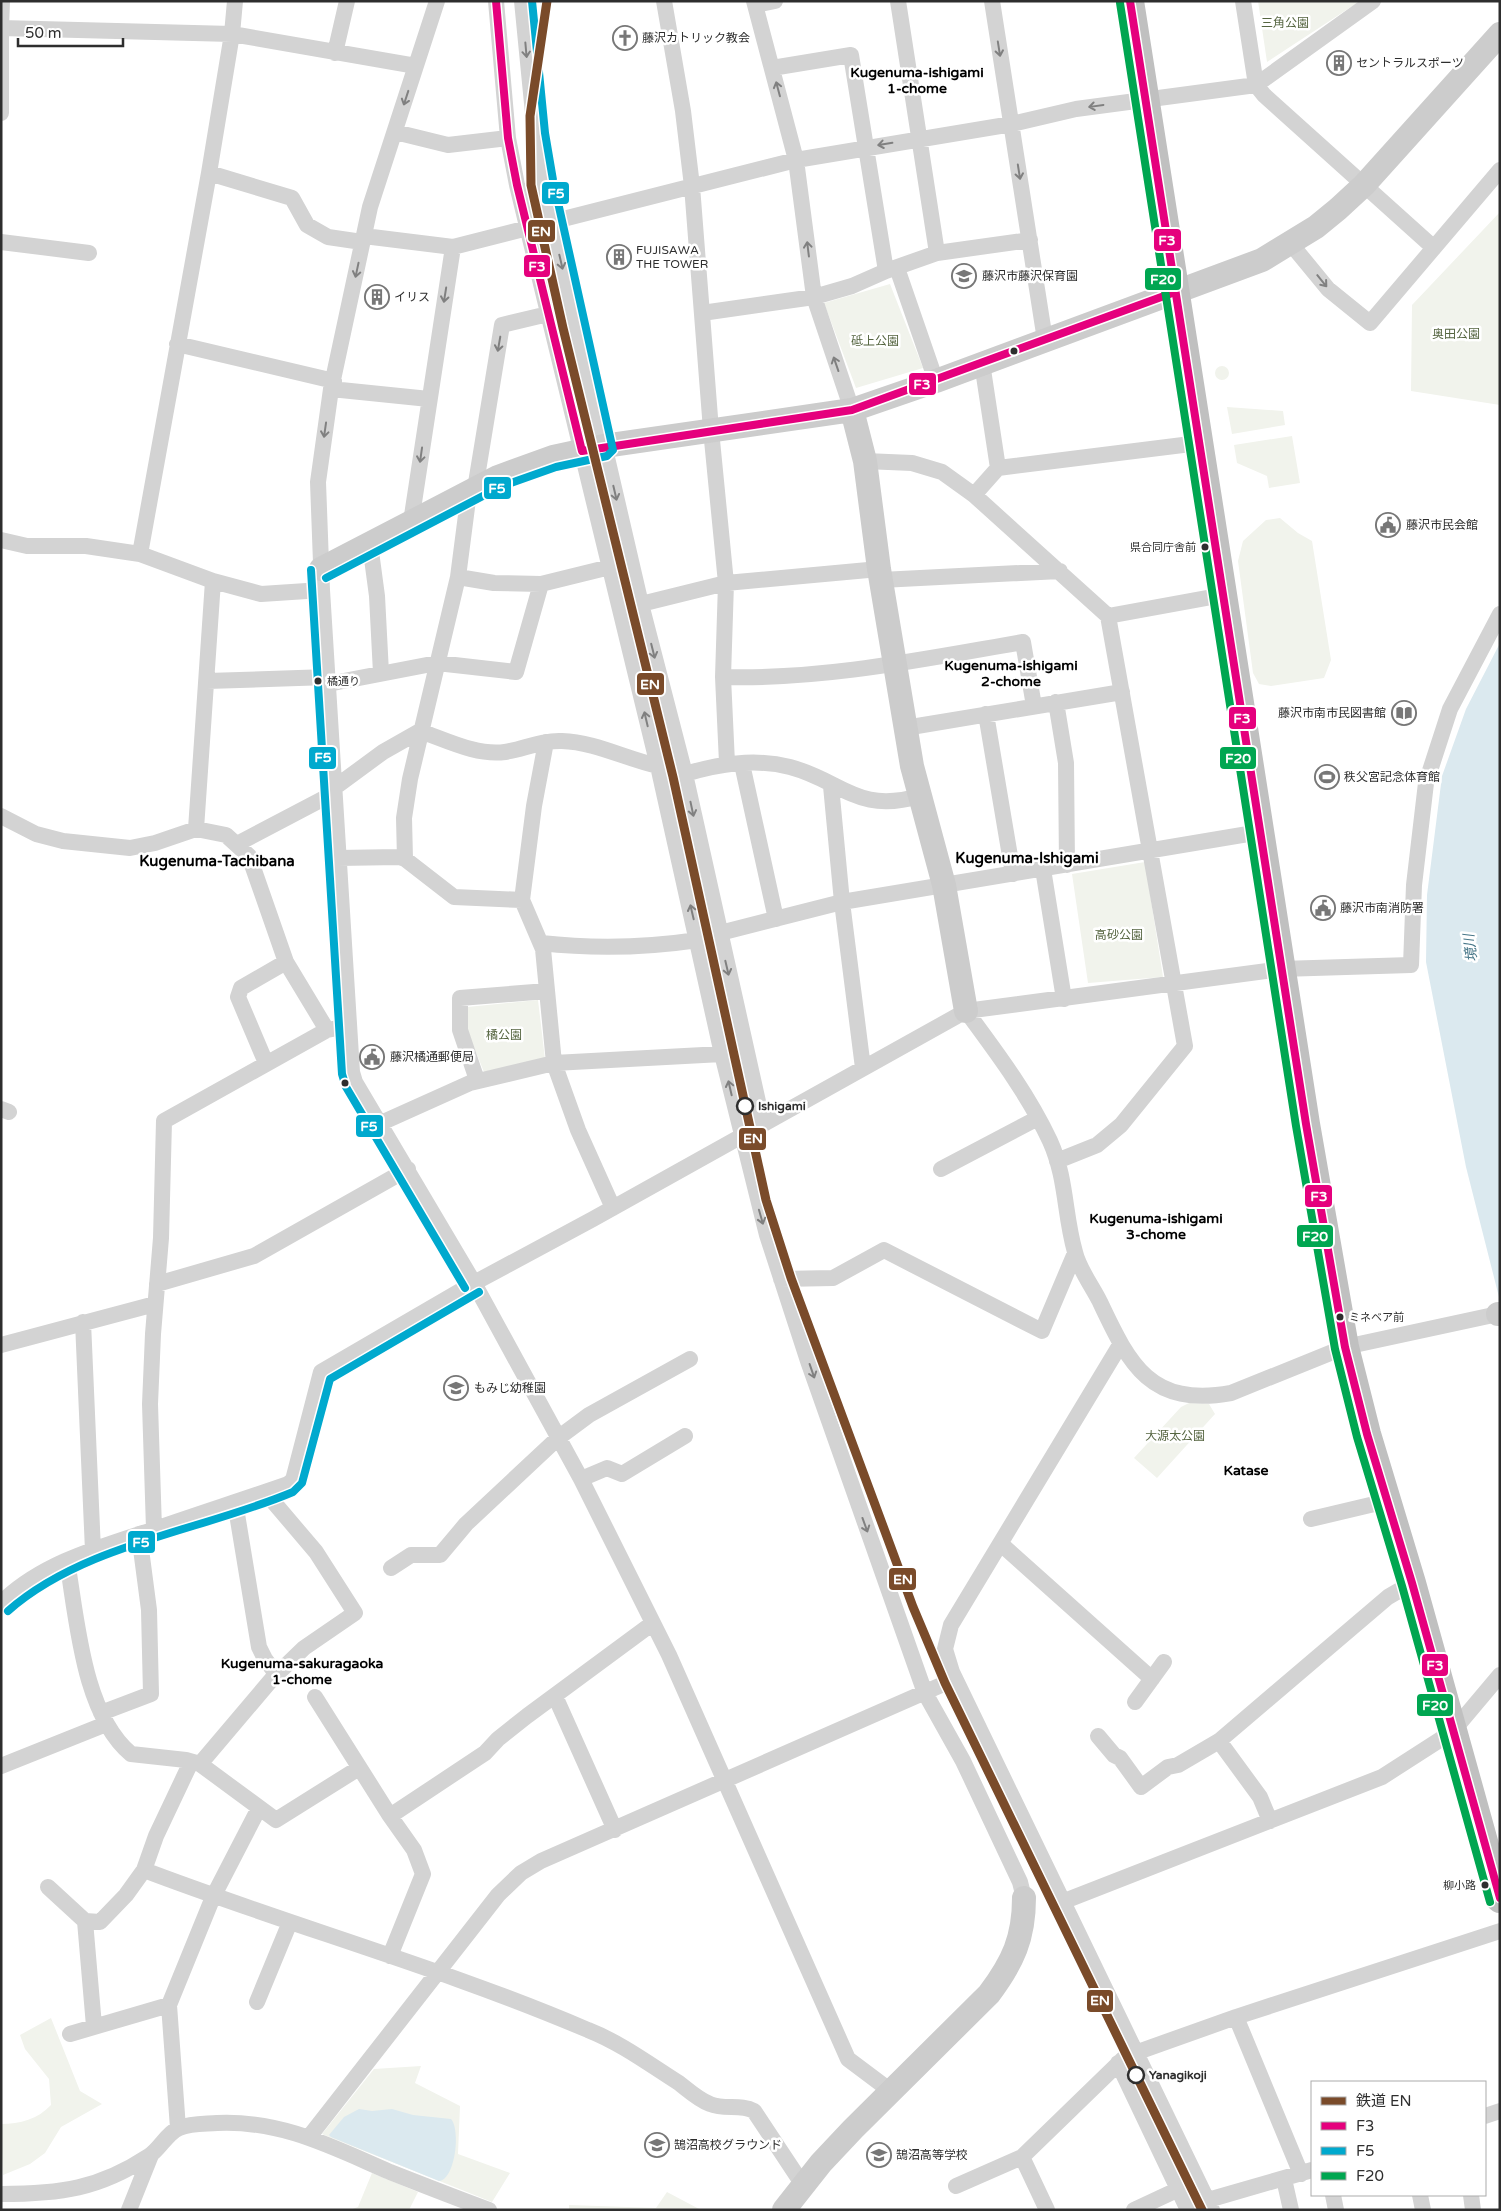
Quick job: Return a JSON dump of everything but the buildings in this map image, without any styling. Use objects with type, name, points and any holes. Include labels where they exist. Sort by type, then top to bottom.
[{"type":"highway","points":[[1130,1],[1316,1189],[1345,1347],[1387,1501],[1412,1582],[1452,1732],[1493,1850],[1500,1899]]},
{"type":"street","points":[[1,113],[2,1]]},
{"type":"street","points":[[140,554],[209,173],[232,34],[235,1]]},
{"type":"street","points":[[335,53],[347,1]]},
{"type":"street","points":[[437,1],[370,207],[333,385],[318,482],[321,580],[348,1027],[355,1082],[408,1168],[474,1283],[581,1479],[653,1622],[848,2059],[892,2092]]},
{"type":"street","points":[[496,1],[508,138],[527,228],[548,314],[593,448],[641,604],[685,774],[763,1124]]},
{"type":"street","points":[[522,1],[535,134],[593,448],[610,567],[658,766],[757,1202],[781,1279],[925,1693],[963,1761],[1020,1882],[1024,1898],[1022,1931],[1006,1972],[989,1994],[853,2129],[803,2185],[784,2210]]},
{"type":"street","points":[[664,1],[684,112],[692,186],[711,430],[726,583],[723,677],[734,764],[776,919]]},
{"type":"street","points":[[775,1],[754,3],[796,160],[814,297],[852,410],[865,461],[880,574],[905,728],[920,796],[944,885],[966,1011],[1022,1089],[1038,1118],[1057,1161],[1067,1203],[1075,1253],[1120,1345],[1130,1361],[1152,1381],[1171,1391],[1212,1396],[1243,1389],[1345,1347],[1499,1314]]},
{"type":"street","points":[[898,1],[938,254]]},
{"type":"street","points":[[992,1],[1045,340]]},
{"type":"street","points":[[1243,1],[1256,85],[1264,95],[1434,248]]},
{"type":"street","points":[[209,173],[292,198],[308,225],[328,237],[453,247],[796,160],[1012,124],[1076,108],[1256,85],[1373,1]]},
{"type":"street","points":[[1,28],[232,34],[416,66]]},
{"type":"street","points":[[1,540],[26,546],[86,546],[140,554],[213,581],[262,594],[321,580],[370,544],[472,490],[525,466],[593,448],[852,410],[936,381],[1262,260],[1291,244],[1338,209],[1364,184],[1500,34]]},
{"type":"street","points":[[772,68],[851,55],[864,148],[892,269],[936,381]]},
{"type":"street","points":[[395,132],[448,145],[508,138]]},
{"type":"street","points":[[1291,244],[1328,289],[1370,323],[1500,170]]},
{"type":"street","points":[[702,313],[814,297],[852,286],[892,269],[938,254],[1030,240]]},
{"type":"street","points":[[1,242],[89,253]]},
{"type":"street","points":[[411,522],[453,247]]},
{"type":"street","points":[[405,859],[404,818],[420,731],[458,577],[502,325],[548,314]]},
{"type":"street","points":[[178,344],[333,385],[429,399]]},
{"type":"street","points":[[982,364],[998,468]]},
{"type":"street","points":[[974,495],[998,468],[1199,443]]},
{"type":"street","points":[[865,461],[912,463],[942,472],[974,495],[1108,616],[1185,1046],[1121,1125],[1097,1144],[1057,1161]]},
{"type":"street","points":[[370,544],[377,596],[381,673]]},
{"type":"street","points":[[458,577],[494,583],[541,584],[610,567]]},
{"type":"street","points":[[641,604],[726,583],[880,574],[1060,571]]},
{"type":"street","points":[[196,829],[208,681],[213,581]]},
{"type":"street","points":[[208,681],[328,681],[437,663],[516,672],[541,584]]},
{"type":"street","points":[[1108,616],[1223,595]]},
{"type":"street","points":[[1,1604],[31,1578],[67,1561],[147,1531],[288,1484],[293,1480],[321,1372],[474,1283],[613,1208],[966,1011],[1281,969],[1411,965],[1414,885],[1426,784],[1450,709],[1500,614]]},
{"type":"street","points":[[723,677],[766,678],[895,664],[1022,642],[1034,706]]},
{"type":"street","points":[[905,728],[1122,692]]},
{"type":"street","points":[[1056,702],[1066,763],[1067,864]]},
{"type":"street","points":[[986,714],[1013,874]]},
{"type":"street","points":[[237,844],[334,790],[383,752],[420,731],[489,752],[504,752],[546,742],[561,741],[593,746],[658,766]]},
{"type":"street","points":[[546,742],[534,806],[522,900],[543,948],[554,1063],[578,1130],[613,1208]]},
{"type":"street","points":[[685,774],[734,764],[751,763],[789,767],[862,800],[895,800],[920,796]]},
{"type":"street","points":[[831,786],[842,902],[864,1068]]},
{"type":"street","points":[[1,816],[36,834],[54,839],[130,848],[155,843],[196,829],[213,830],[226,835],[249,856],[260,882],[272,924],[286,962],[327,1030]]},
{"type":"street","points":[[720,933],[842,902],[1260,832]]},
{"type":"street","points":[[338,858],[389,856],[405,859],[454,897],[522,900]]},
{"type":"street","points":[[1043,868],[1064,999]]},
{"type":"street","points":[[541,943],[586,948],[627,948],[698,940]]},
{"type":"street","points":[[266,1063],[238,997],[241,988],[286,962]]},
{"type":"street","points":[[477,1080],[460,1030],[460,998],[546,991]]},
{"type":"street","points":[[1,1766],[152,1694],[147,1531],[150,1404],[155,1304],[161,1238],[164,1121],[327,1030],[348,1027]]},
{"type":"street","points":[[381,1123],[439,1095],[477,1080],[554,1063],[722,1054]]},
{"type":"street","points":[[941,1169],[1038,1118]]},
{"type":"street","points":[[157,1284],[254,1256],[408,1168]]},
{"type":"street","points":[[781,1279],[834,1278],[884,1250],[1042,1331],[1075,1253]]},
{"type":"street","points":[[1,1345],[155,1304]]},
{"type":"street","points":[[82,1322],[93,1551]]},
{"type":"street","points":[[1120,1345],[951,1625],[946,1638],[947,1657],[955,1679],[1062,1902],[1210,2205],[1284,2178],[1307,2172],[1236,2017]]},
{"type":"street","points":[[390,1568],[411,1555],[440,1555],[466,1524],[558,1438],[589,1415],[690,1359]]},
{"type":"street","points":[[581,1479],[607,1468],[622,1474],[685,1436]]},
{"type":"street","points":[[48,1887],[85,1921],[100,1922],[126,1895],[144,1870],[156,1836],[196,1763],[304,1648],[355,1613],[316,1552],[265,1492]]},
{"type":"street","points":[[1311,1519],[1387,1501]]},
{"type":"street","points":[[236,1502],[259,1647],[277,1675]]},
{"type":"street","points":[[1000,1544],[1152,1679]]},
{"type":"street","points":[[67,1561],[89,1683],[103,1719],[131,1754],[196,1763],[276,1820],[359,1768]]},
{"type":"street","points":[[1098,1736],[1114,1755],[1120,1758],[1142,1787],[1168,1767],[1178,1765],[1219,1741],[1388,1597],[1412,1582]]},
{"type":"street","points":[[390,1816],[485,1752],[498,1739],[653,1622]]},
{"type":"street","points":[[1135,1702],[1164,1662]]},
{"type":"street","points":[[1062,1902],[1376,1780],[1452,1732],[1500,1675]]},
{"type":"street","points":[[309,2138],[498,1895],[521,1873],[541,1861],[725,1782],[955,1679]]},
{"type":"street","points":[[556,1696],[615,1830]]},
{"type":"street","points":[[314,1698],[414,1850],[423,1874],[390,1956]]},
{"type":"street","points":[[1219,1741],[1260,1797],[1270,1821]]},
{"type":"street","points":[[178,2128],[169,2005],[213,1896],[259,1808]]},
{"type":"street","points":[[144,1870],[213,1896],[437,1972],[590,2030],[634,2053],[710,2104],[727,2108],[747,2108],[754,2111],[803,2185]]},
{"type":"street","points":[[85,1921],[94,2026]]},
{"type":"street","points":[[257,2002],[290,1922]]},
{"type":"street","points":[[956,2186],[1022,2157],[1118,2063],[1135,2053],[1236,2017],[1500,1931]]},
{"type":"street","points":[[70,2034],[169,2005]]},
{"type":"street","points":[[1118,2063],[1188,2210]]},
{"type":"street","points":[[1486,2116],[1500,2111]]},
{"type":"street","points":[[4,2191],[87,2187],[151,2155],[178,2128],[196,2124],[246,2123],[269,2126],[309,2138],[447,2203],[489,2210]]},
{"type":"street","points":[[129,2210],[151,2155]]},
{"type":"street","points":[[1022,2157],[1047,2210]]},
{"type":"street","points":[[1284,2178],[1291,2210]]},
{"type":"street","points":[[1134,2210],[1178,2189]]},
{"type":"street","points":[[4,2191],[23,2210]]},
{"type":"street","points":[[1333,2196],[1336,2210]]},
{"type":"street","points":[[1420,2196],[1423,2210]]},
{"type":"street","points":[[1471,2196],[1473,2210]]},
{"type":"green space","name":"三角公園","points":[[1258,1],[1360,1],[1267,62]]},
{"type":"green space","name":"奥田公園","points":[[1500,212],[1500,405],[1411,391],[1412,305]]},
{"type":"green space","name":"砥上公園","points":[[890,284],[923,368],[856,388],[824,303]]},
{"type":"green space","points":[[1219,366],[1225,366],[1229,373],[1225,380],[1219,380],[1215,376],[1215,370]]},
{"type":"green space","points":[[1227,407],[1283,411],[1285,425],[1232,434]]},
{"type":"green space","points":[[1292,436],[1300,483],[1269,488],[1267,476],[1237,463],[1234,445]]},
{"type":"green space","points":[[1280,518],[1298,533],[1312,541],[1331,660],[1324,678],[1271,686],[1259,684],[1253,673],[1238,561],[1243,541],[1266,520]]},
{"type":"green space","name":"高砂公園","points":[[1145,862],[1163,977],[1088,983],[1072,874]]},
{"type":"green space","name":"橘公園","points":[[538,1000],[545,1059],[484,1072],[467,1030],[467,1007]]},
{"type":"green space","name":"大源太公園","points":[[1189,1403],[1209,1404],[1215,1414],[1157,1478],[1134,1458],[1181,1407]]},
{"type":"green space","points":[[51,2018],[80,2091],[102,2104],[61,2127],[45,2153],[30,2164],[3,2175],[1,2124],[28,2120],[40,2114],[51,2105],[49,2079],[25,2049],[20,2035]]},
{"type":"green space","points":[[421,2066],[415,2083],[460,2106],[458,2154],[510,2173],[492,2202],[322,2134],[374,2069]]},
{"type":"green space","points":[[372,2173],[418,2192],[409,2210],[350,2210],[358,2207]]},
{"type":"green space","points":[[667,2192],[701,2210],[569,2210],[569,2205],[656,2208]]},
{"type":"water","name":"境川","points":[[1500,643],[1500,1301],[1466,1167],[1426,962],[1427,895],[1442,776],[1466,709]]},
{"type":"water","points":[[359,2109],[372,2111],[392,2109],[413,2115],[451,2119],[456,2133],[455,2154],[445,2178],[439,2181],[329,2135],[344,2117]]},
{"type":"rail line","name":"EN","points":[[547,1],[530,116],[531,185],[563,328],[673,777],[766,1200],[791,1278],[913,1607],[945,1683],[1202,2210]]},
{"type":"transit line","name":"F3","points":[[496,1],[508,138],[517,185],[582,451],[852,410],[1175,292]]},
{"type":"transit line","name":"F5","points":[[326,578],[502,486],[556,467],[607,456],[613,450],[553,180],[545,133],[532,1]]},
{"type":"transit line","name":"F3","points":[[1130,1],[1306,1124],[1345,1347],[1367,1434],[1412,1583],[1500,1898]]},
{"type":"transit line","name":"F20","points":[[1120,3],[1296,1126],[1335,1349],[1357,1437],[1402,1586],[1490,1902]]},
{"type":"transit line","name":"F5","points":[[311,570],[342,1074],[346,1087],[465,1288]]},
{"type":"transit line","name":"F5","points":[[8,1611],[38,1588],[107,1554],[257,1506],[293,1492],[302,1483],[330,1379],[479,1292]]},
{"type":"place","name":"藤沢カトリック教会","points":[[625,38]]},
{"type":"place","name":"セントラルスポーツ","points":[[1339,63]]},
{"type":"place","name":"FUJISAWA THE TOWER","points":[[619,257]]},
{"type":"place","name":"藤沢市藤沢保育園","points":[[964,276]]},
{"type":"place","name":"イリス","points":[[377,297]]},
{"type":"place","name":"藤沢市民会館","points":[[1388,525]]},
{"type":"place","name":"県合同庁舎前","points":[[1205,547]]},
{"type":"place","name":"橘通り","points":[[318,681]]},
{"type":"place","name":"藤沢市南市民図書館","points":[[1404,713]]},
{"type":"place","name":"秩父宮記念体育館","points":[[1327,777]]},
{"type":"place","name":"藤沢市南消防署","points":[[1323,908]]},
{"type":"place","name":"藤沢橘通郵便局","points":[[372,1057]]},
{"type":"place","name":"Ishigami","points":[[745,1106]]},
{"type":"place","name":"ミネベア前","points":[[1340,1317]]},
{"type":"place","name":"もみじ幼稚園","points":[[456,1388]]},
{"type":"place","name":"柳小路","points":[[1485,1885]]},
{"type":"place","name":"Yanagikoji","points":[[1136,2075]]},
{"type":"place","name":"鵠沼高校グラウンド","points":[[657,2145]]},
{"type":"place","name":"鵠沼高等学校","points":[[879,2155]]},
{"type":"district","name":"Kugenuma-ishigami 1-chome","points":[[917,80]]},
{"type":"district","name":"Kugenuma-ishigami 2-chome","points":[[1011,674]]},
{"type":"district","name":"Kugenuma-Ishigami","points":[[1027,858]]},
{"type":"district","name":"Kugenuma-Tachibana","points":[[217,861]]},
{"type":"district","name":"Kugenuma-ishigami 3-chome","points":[[1156,1226]]},
{"type":"district","name":"Katase","points":[[1246,1470]]},
{"type":"district","name":"Kugenuma-sakuragaoka 1-chome","points":[[302,1672]]}]
